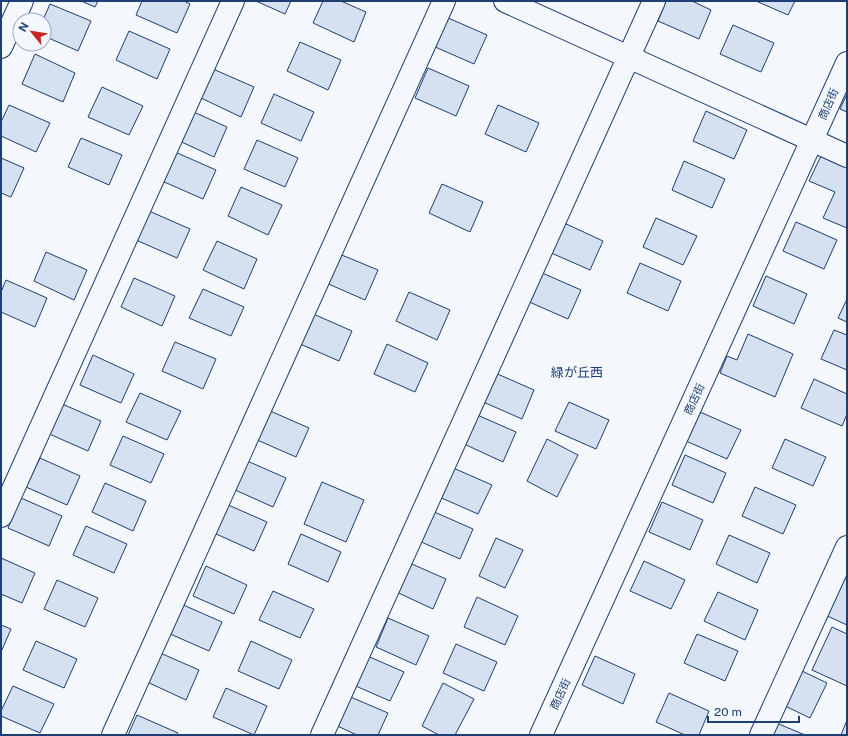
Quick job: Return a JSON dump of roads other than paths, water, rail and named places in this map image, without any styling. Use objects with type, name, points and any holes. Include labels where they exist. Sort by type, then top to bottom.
[{"type":"street","points":[[1,47],[22,1]]},
{"type":"street","points":[[1,516],[233,1]]},
{"type":"street","points":[[113,735],[444,1]]},
{"type":"street","points":[[505,1],[847,156]]},
{"type":"street","points":[[322,735],[654,1]]},
{"type":"street","name":"商店街","points":[[541,735],[847,63]]},
{"type":"street","points":[[761,735],[847,547]]},
{"type":"district","name":"緑が丘西","points":[[577,372]]}]
